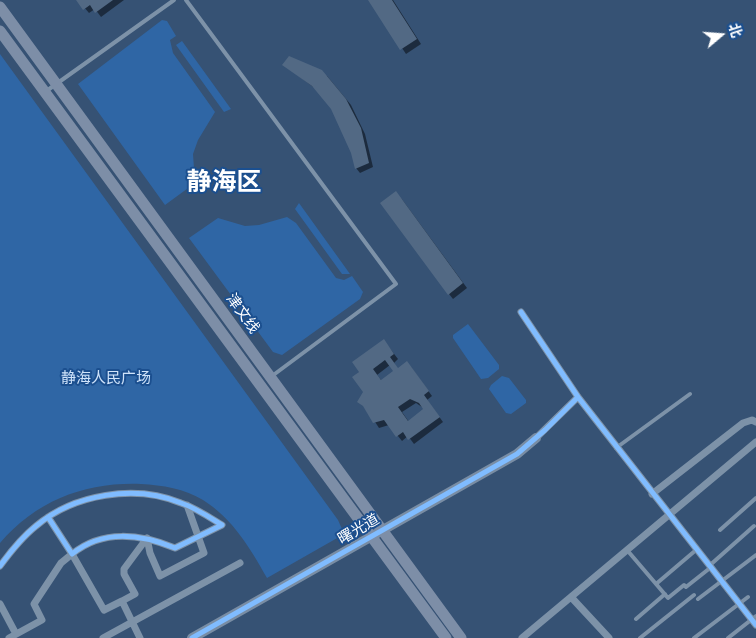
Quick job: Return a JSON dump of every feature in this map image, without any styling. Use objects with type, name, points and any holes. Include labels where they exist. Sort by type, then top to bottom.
[{"type":"main road","name":"津文线","points":[[0,7],[55,85],[270,377],[378,534],[446,638]]},
{"type":"main road","name":"津文线","points":[[0,31],[260,384],[461,638]]},
{"type":"street","points":[[522,312],[578,397],[616,448],[668,516],[754,620]]},
{"type":"street","points":[[536,438],[578,397]]},
{"type":"street","points":[[652,494],[743,422],[752,420],[756,422]]},
{"type":"street","name":"曙光道","points":[[192,638],[517,454],[536,438]]},
{"type":"street","points":[[522,638],[756,442]]},
{"type":"street","points":[[0,566],[17,543],[48,517],[58,510],[86,499],[122,494],[156,496],[187,505],[222,525],[199,538],[174,548],[147,538],[119,537],[96,540],[61,563],[34,604],[42,620],[12,636],[0,604]]},
{"type":"street","points":[[147,538],[150,554],[160,576],[204,553],[187,505]]},
{"type":"street","points":[[48,517],[104,610],[134,594],[124,574],[124,569],[147,538]]},
{"type":"street","points":[[103,638],[240,563]]},
{"type":"street","points":[[570,598],[609,638]]},
{"type":"street","points":[[122,601],[140,638]]},
{"type":"lane","points":[[44,92],[174,0]]},
{"type":"lane","points":[[186,0],[396,284],[260,384]]},
{"type":"lane","points":[[616,448],[690,394]]},
{"type":"lane","points":[[720,530],[756,498]]},
{"type":"lane","points":[[628,550],[668,598],[684,585],[686,587],[754,526]]},
{"type":"lane","points":[[656,584],[696,550]]},
{"type":"lane","points":[[698,599],[756,555]]},
{"type":"lane","points":[[636,619],[665,594]]},
{"type":"lane","points":[[640,638],[694,595]]},
{"type":"lane","points":[[694,638],[748,597]]},
{"type":"lane","points":[[728,638],[754,620]]},
{"type":"green space","points":[[162,20],[167,21],[176,36],[170,40],[173,53],[215,112],[198,140],[193,154],[195,183],[165,205],[78,84]]},
{"type":"green space","points":[[182,41],[231,109],[224,112],[176,45]]},
{"type":"green space","name":"静海人民广场","points":[[0,54],[338,520],[342,529],[339,537],[267,578],[232,525],[203,500],[181,490],[141,484],[121,484],[82,490],[46,505],[14,528],[0,543]]},
{"type":"green space","points":[[299,203],[350,274],[342,274],[295,209]]},
{"type":"green space","points":[[287,217],[296,223],[336,278],[344,280],[352,276],[363,292],[360,299],[282,355],[273,352],[189,238],[218,218],[245,226],[259,225]]},
{"type":"green space","points":[[468,324],[499,365],[499,369],[488,378],[481,379],[453,338],[453,335]]},
{"type":"green space","points":[[502,376],[509,378],[526,400],[526,403],[511,414],[506,413],[489,389]]},
{"type":"building","points":[[76,0],[113,0],[95,13],[90,5],[83,10]]},
{"type":"building","points":[[368,0],[392,0],[417,39],[400,50]]},
{"type":"building","points":[[289,56],[322,70],[346,99],[361,128],[369,163],[355,169],[351,153],[331,109],[312,86],[282,65]]},
{"type":"building","points":[[396,191],[463,283],[448,295],[380,203]]},
{"type":"building","points":[[384,339],[394,354],[390,357],[398,368],[407,361],[429,391],[424,395],[440,417],[408,440],[403,432],[396,437],[384,420],[373,423],[363,406],[357,402],[363,392],[352,377],[359,372],[352,362]],"holes":[[[385,360],[393,371],[381,380],[373,369]],[[410,399],[419,403],[423,409],[408,421],[398,407]]]},
{"type":"cycle path","points":[[521,312],[578,397],[756,625]]},
{"type":"cycle path","points":[[192,638],[517,454],[545,430],[578,397]]},
{"type":"cycle path","points":[[0,566],[26,535],[36,526],[51,515],[68,506],[106,495],[125,493],[163,497],[192,507],[222,525],[175,548],[149,540],[122,536],[96,541],[72,554],[48,517]]},
{"type":"district","name":"静海区","points":[[224,184]]}]
